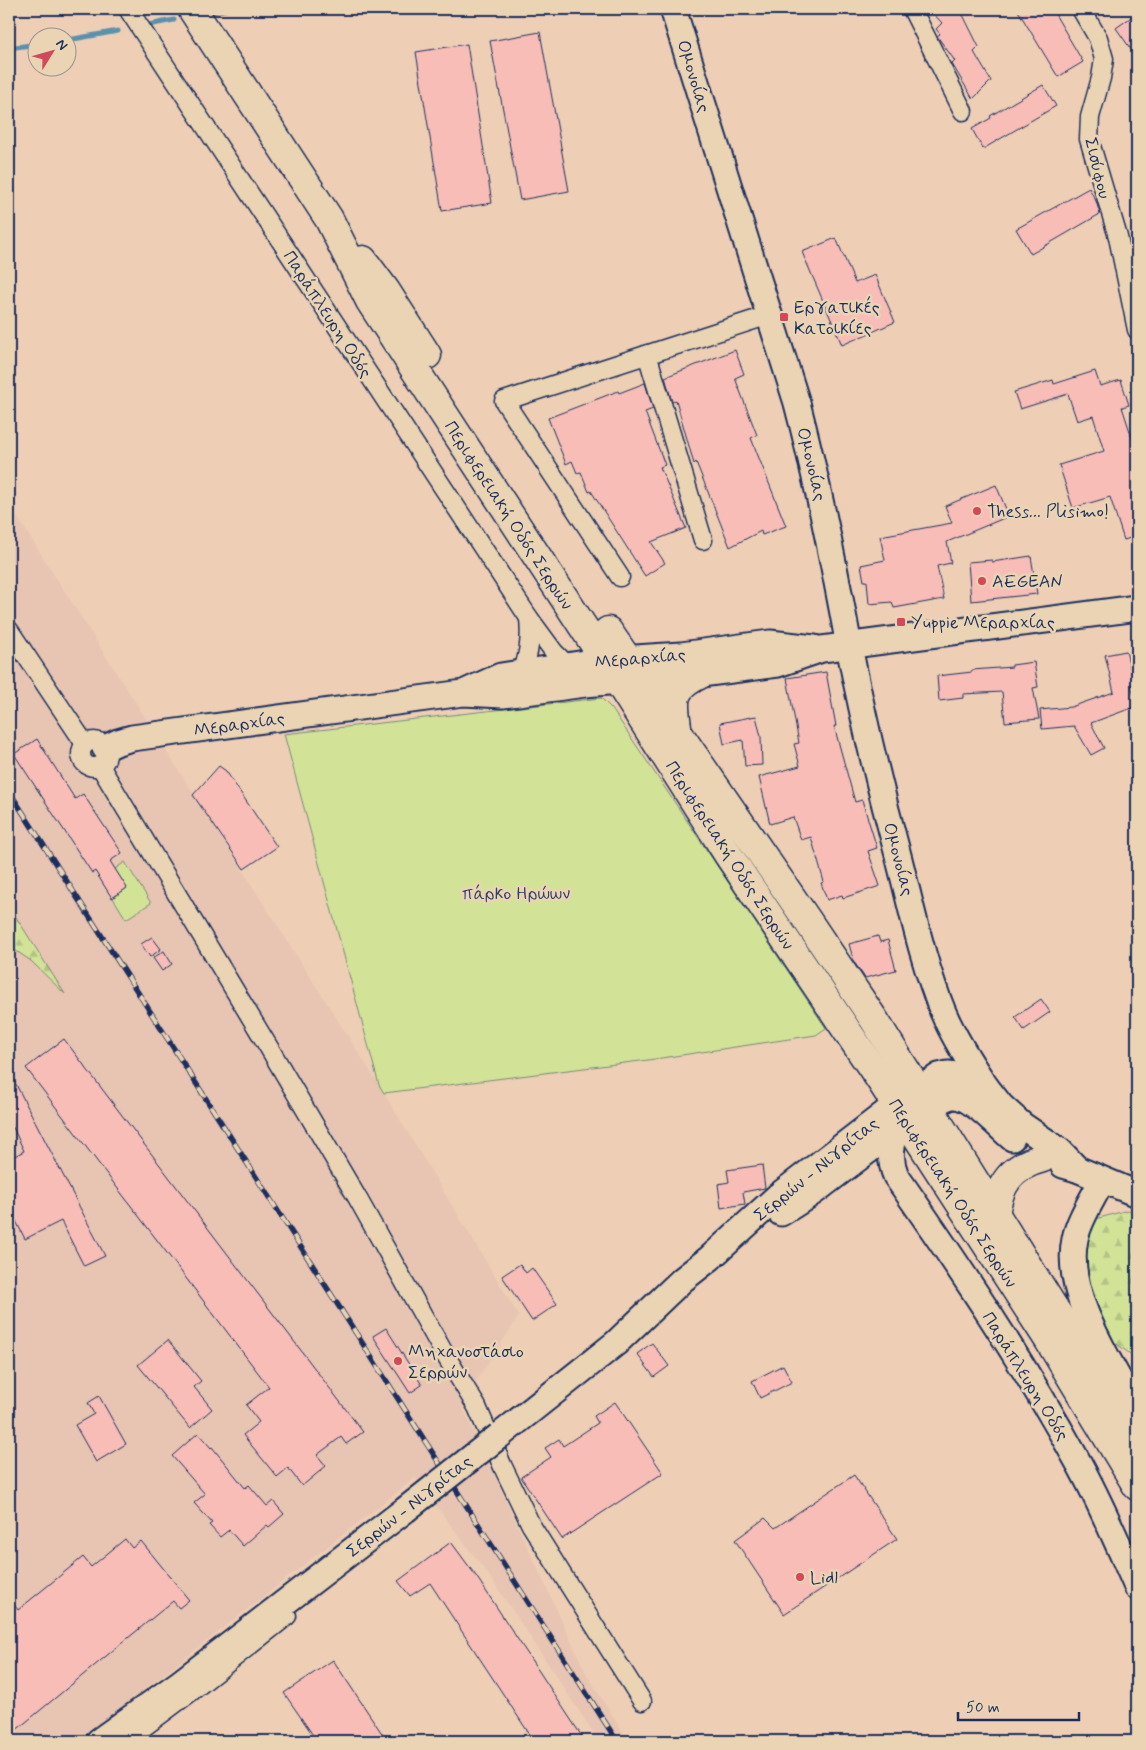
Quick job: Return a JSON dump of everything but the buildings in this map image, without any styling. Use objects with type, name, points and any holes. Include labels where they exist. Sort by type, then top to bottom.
[{"type":"main road","name":"Περιφερειακή Οδός Σερρών","points":[[192,9],[329,219],[370,301],[622,670],[729,856],[909,1111],[1137,1486]]},
{"type":"main road","name":"Ομονοίας","points":[[673,9],[769,315],[816,474],[849,645],[876,767],[928,968],[944,1014],[960,1045],[986,1087]]},
{"type":"main road","name":"Μεραρχίας","points":[[463,693],[501,676],[568,666],[701,674],[778,664],[822,649],[1137,608]]},
{"type":"main road","name":"Μεραρχίας","points":[[97,752],[124,740],[139,737],[463,693],[503,695],[622,670],[681,655],[770,643],[822,649]]},
{"type":"main road","name":"Περιφερειακή Οδός Σερρών","points":[[622,670],[678,734],[875,1021],[909,1111],[995,1215],[1068,1329],[1137,1453]]},
{"type":"main road","points":[[678,734],[675,701],[678,691],[685,682],[701,674]]},
{"type":"main road","name":"Σερρών - Νιγρίτας","points":[[710,1258],[795,1204],[847,1167],[909,1111],[939,1076],[948,1074],[964,1076],[986,1087],[1022,1125],[1060,1151],[1078,1169]]},
{"type":"main road","name":"Σερρών - Νιγρίτας","points":[[99,1741],[180,1683],[305,1588],[616,1343],[682,1280],[710,1258],[778,1196],[909,1111],[951,1096],[963,1099],[977,1107],[1012,1138],[1043,1158],[1078,1169]]},
{"type":"main road","points":[[896,1176],[890,1156],[909,1111]]},
{"type":"main road","points":[[995,1215],[1000,1194],[1009,1176],[1022,1166],[1043,1158]]},
{"type":"main road","points":[[847,1167],[872,1163],[888,1169],[896,1176]]},
{"type":"main road","points":[[1078,1169],[1137,1194]]},
{"type":"main road","name":"Παράπλευρη Οδός","points":[[896,1176],[1032,1381],[1078,1461],[1137,1587]]},
{"type":"main road","points":[[1102,1180],[1077,1230],[1073,1247],[1074,1272],[1082,1304],[1137,1413]]},
{"type":"street","name":"Παράπλευρη Οδός","points":[[128,9],[529,618],[554,652],[568,666]]},
{"type":"street","points":[[912,9],[963,110]]},
{"type":"street","name":"Σισύφου","points":[[1082,9],[1098,38],[1104,59],[1101,78],[1090,117],[1089,139],[1118,237],[1137,325]]},
{"type":"street","points":[[620,577],[504,401],[769,315]]},
{"type":"street","points":[[647,354],[703,540]]},
{"type":"street","points":[[522,673],[527,660],[531,636],[529,618]]},
{"type":"street","points":[[9,630],[97,752],[477,1407],[515,1494],[531,1525],[642,1701]]},
{"type":"street","points":[[125,1741],[192,1691],[432,1503]]},
{"type":"shaded area","points":[[9,504],[379,1085],[519,1316],[461,1404],[586,1673],[628,1741],[599,1741],[491,1578],[415,1478],[79,1741],[9,1741],[9,988],[12,985],[9,983]]},
{"type":"green space","name":"πάρκο Ηρώων","points":[[601,698],[612,709],[826,1028],[816,1035],[648,1060],[384,1093],[379,1085],[284,734]]},
{"type":"green space","points":[[125,862],[151,903],[126,919],[113,898],[127,888],[115,869]]},
{"type":"green space","points":[[9,906],[65,994],[31,961],[9,946]]},
{"type":"green space","points":[[1128,1210],[1137,1212],[1137,1359],[1113,1341],[1080,1281],[1079,1246],[1092,1220]]},
{"type":"waterway","points":[[205,13],[227,9]]},
{"type":"waterway","points":[[148,25],[174,20]]},
{"type":"waterway","points":[[78,38],[118,31]]},
{"type":"waterway","points":[[9,48],[28,45]]},
{"type":"railway","points":[[9,791],[617,1741]]},
{"type":"place","name":"Εργατικές Κατοικίες","points":[[784,317]]},
{"type":"place","name":"Thess… Plisimo!","points":[[977,511]]},
{"type":"place","name":"AEGEAN","points":[[982,581]]},
{"type":"place","name":"Yuppie Μεραρχίας","points":[[901,622]]},
{"type":"place","name":"Μηχανοστάσιο Σερρών","points":[[398,1361]]},
{"type":"place","name":"Lidl","points":[[800,1577]]}]
